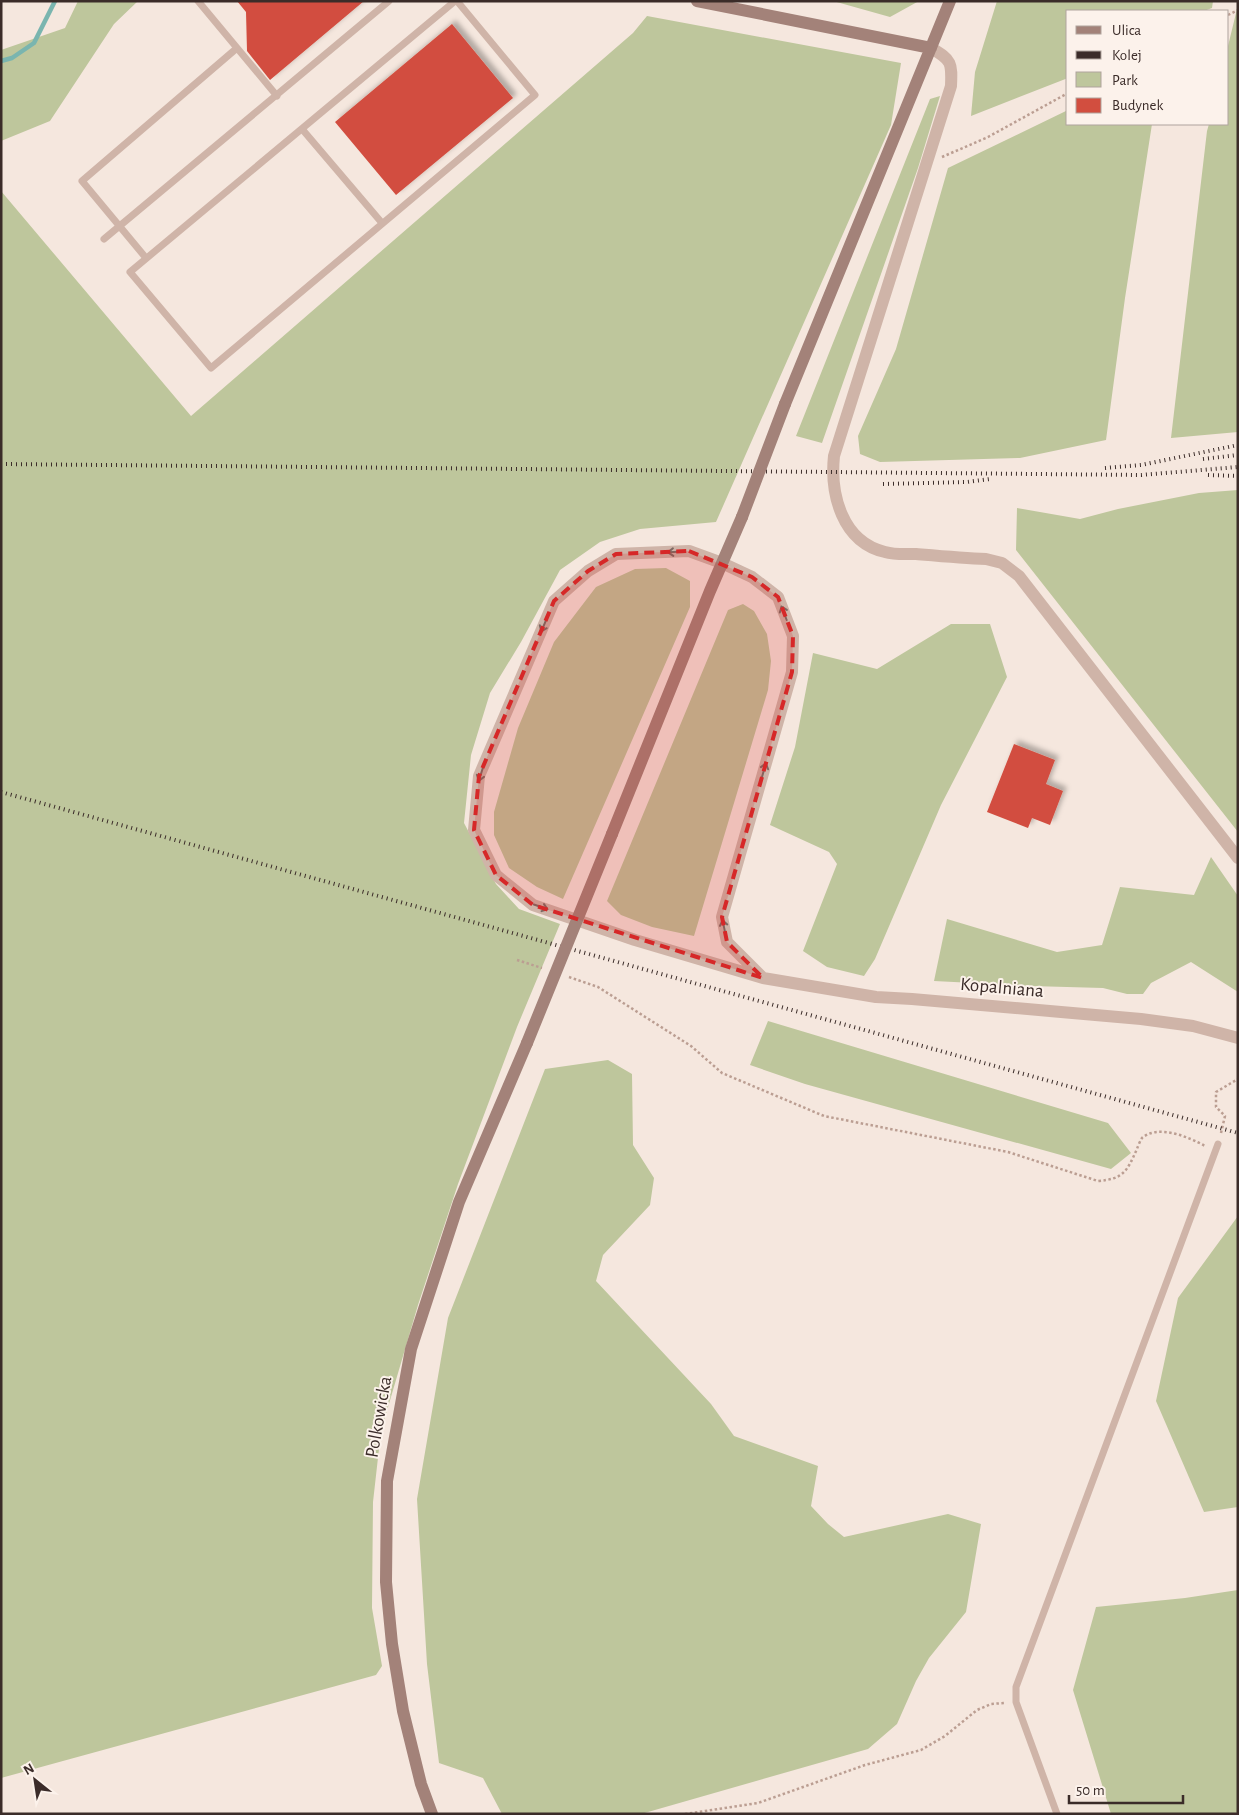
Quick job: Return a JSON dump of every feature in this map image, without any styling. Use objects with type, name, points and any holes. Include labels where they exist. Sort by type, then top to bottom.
[{"type":"main road","points":[[697,1],[931,48]]},
{"type":"main road","name":"Polkowicka","points":[[432,1814],[421,1784],[403,1711],[392,1644],[386,1582],[387,1481],[411,1349],[459,1202],[527,1043],[950,1]]},
{"type":"street","points":[[931,48],[946,56],[951,68],[951,86],[834,456],[832,472],[836,499],[845,522],[861,542],[885,552],[986,559],[1002,564],[1019,576],[1238,858]]},
{"type":"street","name":"Kopalniana","points":[[763,978],[727,942],[722,917],[792,672],[793,636],[778,596],[752,577],[722,563],[689,551],[616,554],[588,570],[554,601],[479,776],[474,830],[496,876],[533,905],[635,940],[763,978],[876,997],[932,1000],[1160,1021],[1193,1026],[1238,1038]]},
{"type":"lane","points":[[198,1],[277,96]]},
{"type":"lane","points":[[104,239],[277,96],[388,1]]},
{"type":"lane","points":[[456,1],[534,95],[211,368],[130,272],[302,129],[456,1]]},
{"type":"lane","points":[[146,258],[82,181],[237,48]]},
{"type":"lane","points":[[302,129],[382,223]]},
{"type":"lane","points":[[1057,1814],[1016,1702],[1016,1687],[1217,1148]]},
{"type":"path","points":[[928,157],[941,158],[988,137],[1066,94]]},
{"type":"path","points":[[517,960],[544,969]]},
{"type":"path","points":[[562,975],[598,987],[691,1046],[722,1073],[824,1116],[1008,1152],[1098,1181],[1113,1180],[1127,1169],[1141,1139],[1155,1132],[1188,1137],[1217,1148],[1225,1116],[1216,1107],[1216,1092],[1238,1079]]},
{"type":"path","points":[[685,1814],[758,1803],[865,1765],[921,1750],[945,1736],[977,1710],[991,1704],[1016,1702]]},
{"type":"highlighted area","points":[[689,551],[752,577],[778,597],[793,636],[792,672],[722,917],[727,942],[763,978],[533,905],[496,875],[474,830],[479,776],[554,601],[588,571],[616,554]]},
{"type":"green space","points":[[78,1],[138,1],[114,24],[50,121],[1,141],[1,50],[65,28]]},
{"type":"green space","points":[[833,1],[919,1],[890,17]]},
{"type":"green space","points":[[997,1],[1213,1],[1212,8],[1207,10],[1066,10],[1066,79],[971,116],[975,72]]},
{"type":"green space","points":[[1238,5],[1238,432],[1171,438],[1207,131],[1209,125],[1229,125],[1229,42]]},
{"type":"green space","points":[[647,16],[901,63],[891,125],[716,522],[640,529],[600,542],[560,570],[521,642],[490,693],[471,755],[464,823],[496,884],[519,909],[560,924],[517,1027],[458,1184],[418,1305],[381,1431],[373,1502],[372,1608],[382,1666],[376,1675],[1,1778],[1,191],[191,416],[633,33]]},
{"type":"green space","points":[[940,96],[918,168],[822,443],[796,436],[930,99]]},
{"type":"green space","points":[[1066,111],[1066,125],[1152,125],[1125,298],[1106,440],[1020,458],[880,462],[860,454],[858,436],[896,349],[948,168]]},
{"type":"green space","points":[[1238,490],[1238,832],[1016,550],[1017,508],[1080,519],[1118,509],[1199,493]]},
{"type":"green space","points":[[666,568],[690,581],[690,607],[563,899],[537,887],[509,868],[494,835],[494,812],[518,728],[554,642],[596,587],[635,569]]},
{"type":"green space","points":[[743,604],[754,611],[767,634],[771,661],[768,690],[694,936],[652,927],[621,915],[607,901],[728,610]]},
{"type":"green space","points":[[951,624],[990,624],[1007,677],[941,805],[875,959],[864,976],[827,967],[803,951],[837,864],[829,852],[770,825],[795,747],[813,653],[877,669]]},
{"type":"green space","points":[[1211,857],[1238,896],[1238,992],[1191,962],[1151,983],[1143,994],[1127,994],[1103,988],[934,981],[947,919],[1057,952],[1102,945],[1120,887],[1194,895]]},
{"type":"green space","points":[[768,1021],[1108,1123],[1131,1153],[1111,1169],[805,1084],[750,1065]]},
{"type":"green space","points":[[608,1060],[632,1074],[633,1145],[654,1178],[650,1205],[603,1255],[596,1281],[711,1404],[734,1436],[818,1466],[811,1506],[844,1537],[948,1514],[981,1524],[966,1612],[929,1658],[916,1681],[897,1724],[868,1749],[641,1814],[502,1814],[483,1778],[439,1763],[427,1664],[417,1499],[448,1318],[545,1069]]},
{"type":"green space","points":[[1238,1216],[1238,1507],[1204,1512],[1156,1401],[1178,1298]]},
{"type":"green space","points":[[1238,1590],[1238,1812],[1234,1814],[1111,1814],[1073,1690],[1096,1607],[1185,1598]]},
{"type":"building","points":[[237,1],[364,1],[270,80],[247,51],[246,12]]},
{"type":"building","points":[[452,24],[513,98],[396,195],[335,122]]},
{"type":"building","points":[[1014,744],[1055,760],[1046,784],[1063,791],[1050,825],[1032,818],[1028,828],[987,812]]},
{"type":"waterway","points":[[1,61],[12,58],[34,43],[55,1]]},
{"type":"railway","points":[[1105,468],[1141,465],[1238,445]]},
{"type":"railway","points":[[1203,459],[1238,455]]},
{"type":"railway","points":[[1,464],[1141,475],[1238,467]]},
{"type":"railway","points":[[1208,475],[1238,476]]},
{"type":"railway","points":[[883,484],[967,482],[990,479]]},
{"type":"railway","points":[[1,792],[1238,1133]]}]
